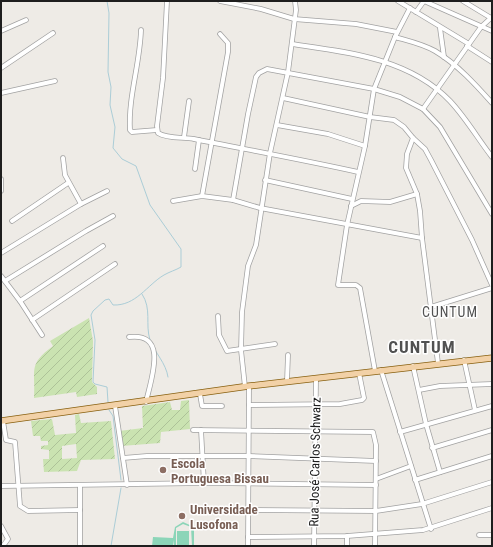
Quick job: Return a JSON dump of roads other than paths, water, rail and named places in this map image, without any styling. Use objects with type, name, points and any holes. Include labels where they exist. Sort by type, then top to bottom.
[{"type":"main road","points":[[2,421],[316,378],[492,358]]},
{"type":"street","points":[[157,130],[163,78],[167,1]]},
{"type":"street","points":[[220,1],[261,9],[294,19],[356,24],[396,35],[424,46],[444,57],[455,65],[492,104]]},
{"type":"street","points":[[248,546],[249,405],[241,350],[243,303],[248,266],[256,245],[260,208],[270,153],[288,72],[292,44],[295,1]]},
{"type":"street","points":[[398,1],[492,62]]},
{"type":"street","points":[[416,12],[424,1],[492,32]]},
{"type":"street","points":[[423,109],[481,27],[491,18],[463,1]]},
{"type":"street","points":[[410,8],[396,35],[374,89],[365,146],[347,224],[338,286],[356,285],[360,288],[378,371],[400,432],[431,529]]},
{"type":"street","points":[[1,31],[26,20]]},
{"type":"street","points":[[440,28],[444,57]]},
{"type":"street","points":[[141,30],[140,52],[135,77],[130,128],[131,132],[134,133],[157,130],[164,135],[184,137],[270,153],[358,172]]},
{"type":"street","points":[[1,68],[53,33]]},
{"type":"street","points":[[202,196],[228,47],[226,39],[220,34]]},
{"type":"street","points":[[292,44],[350,53],[384,62],[417,75],[437,88],[456,108],[492,157]]},
{"type":"street","points":[[233,200],[248,114],[259,72],[267,69],[374,89],[400,97],[423,109],[440,127],[492,214]]},
{"type":"street","points":[[1,93],[55,81]]},
{"type":"street","points":[[283,98],[370,117],[394,120],[404,127],[425,149],[472,240],[492,286],[431,307]]},
{"type":"street","points":[[184,137],[189,101]]},
{"type":"street","points":[[277,124],[328,134],[365,146]]},
{"type":"street","points":[[413,138],[406,160],[406,168],[417,194],[420,211],[438,363]]},
{"type":"street","points":[[195,169],[199,140]]},
{"type":"street","points":[[63,158],[64,173],[68,183],[81,204]]},
{"type":"street","points":[[1,179],[1,192]]},
{"type":"street","points":[[265,180],[352,198]]},
{"type":"street","points":[[12,221],[68,183]]},
{"type":"street","points":[[1,253],[81,204],[107,191]]},
{"type":"street","points":[[351,206],[361,202],[390,202],[417,194]]},
{"type":"street","points":[[172,201],[202,196],[233,200],[260,208],[422,238]]},
{"type":"street","points":[[5,281],[86,230],[113,216]]},
{"type":"street","points":[[20,301],[103,246]]},
{"type":"street","points":[[32,320],[115,264]]},
{"type":"street","points":[[1,276],[20,301],[42,335]]},
{"type":"street","points":[[218,316],[219,335],[226,350],[241,350],[275,344]]},
{"type":"street","points":[[129,337],[143,336],[149,340],[153,348],[154,361],[146,402]]},
{"type":"street","points":[[287,382],[288,355]]},
{"type":"street","points":[[464,360],[475,410]]},
{"type":"street","points":[[413,366],[432,448],[440,472]]},
{"type":"street","points":[[249,405],[316,405],[349,403],[364,400],[360,373]]},
{"type":"street","name":"Rua José Carlos Schwarz","points":[[314,546],[316,378]]},
{"type":"street","points":[[419,390],[440,386],[492,384]]},
{"type":"street","points":[[200,394],[202,406],[222,406]]},
{"type":"street","points":[[115,406],[127,485]]},
{"type":"street","points":[[400,432],[492,406]]},
{"type":"street","points":[[2,421],[6,440],[15,442],[19,503],[23,509],[28,512],[80,510]]},
{"type":"street","points":[[193,430],[373,432],[376,445],[375,546]]},
{"type":"street","points":[[201,430],[204,484]]},
{"type":"street","points":[[432,448],[492,430]]},
{"type":"street","points":[[123,458],[146,456],[248,456],[376,460]]},
{"type":"street","points":[[415,480],[492,456]]},
{"type":"street","points":[[376,479],[411,466]]},
{"type":"street","points":[[248,510],[376,511],[422,504],[492,482]]},
{"type":"street","points":[[1,486],[204,484],[376,485]]},
{"type":"street","points":[[80,486],[80,546]]},
{"type":"street","points":[[248,537],[347,536],[431,529],[492,508]]},
{"type":"street","points":[[1,526],[8,540],[3,546]]},
{"type":"street","points":[[480,535],[492,535]]},
{"type":"street","points":[[347,536],[347,546]]},
{"type":"waterway","points":[[107,1],[109,13],[108,72],[111,87],[110,105],[115,127],[113,148],[122,159],[136,166],[150,205],[181,249],[181,267],[158,279],[135,299],[113,305],[109,299],[105,300],[93,311],[91,315],[95,340],[93,382],[95,384],[107,387],[108,402]]},
{"type":"waterway","points":[[142,294],[147,305],[150,340],[165,367],[168,377]]},
{"type":"waterway","points":[[109,410],[113,416],[121,480]]},
{"type":"waterway","points":[[111,546],[121,488]]},
{"type":"place","name":"Escola Portuguesa Bissau","points":[[163,470]]},
{"type":"place","name":"Universidade Lusofona","points":[[182,516]]},
{"type":"district","name":"CUNTUM","points":[[450,312]]},
{"type":"district","name":"CUNTUM","points":[[422,347]]}]
